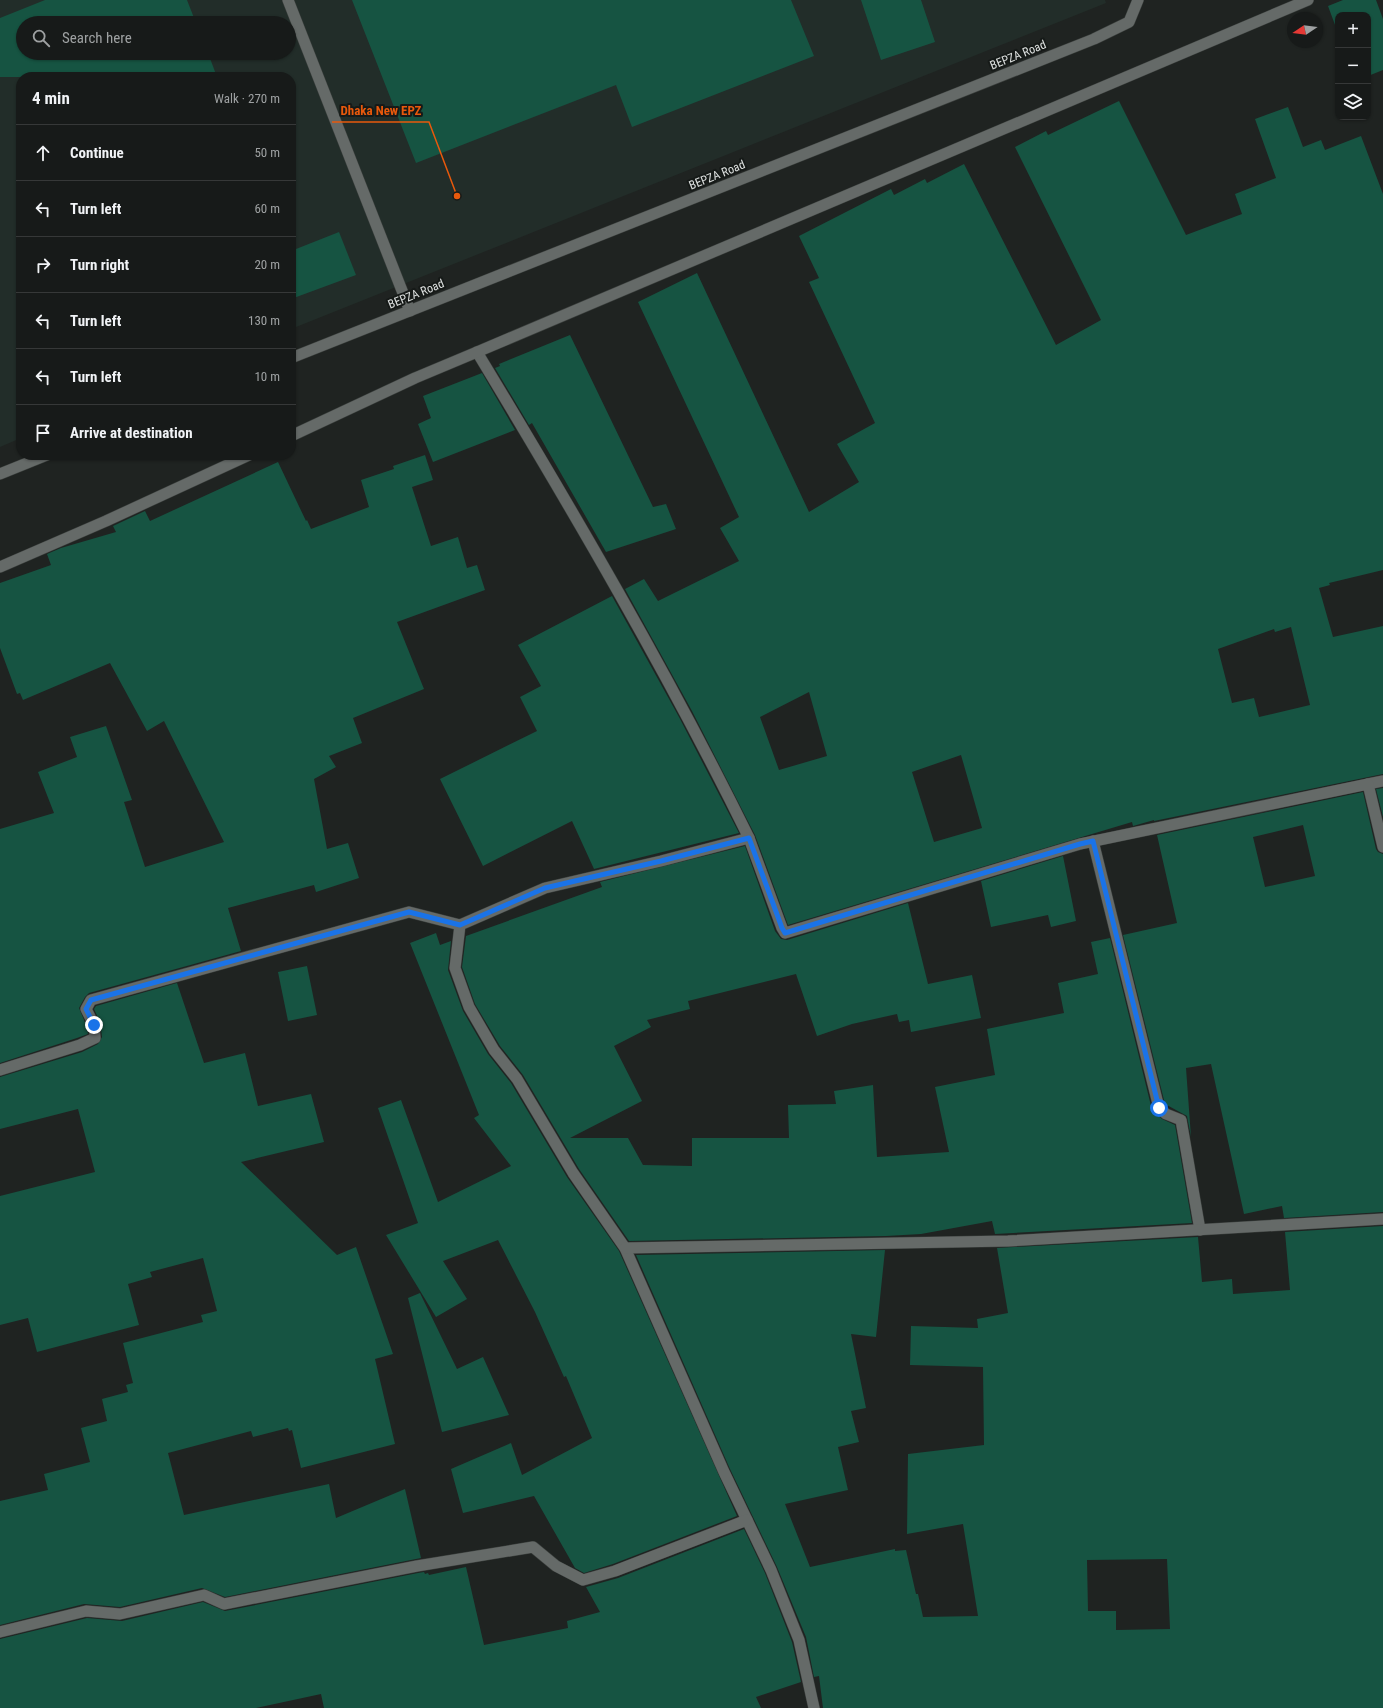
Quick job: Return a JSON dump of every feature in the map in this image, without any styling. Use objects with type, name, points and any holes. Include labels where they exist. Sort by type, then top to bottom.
[{"type":"street","points":[[288,0],[294,16]]},
{"type":"street","name":"BEPZA Road","points":[[296,356],[1094,39],[1129,22],[1138,0]]},
{"type":"street","points":[[296,434],[415,378],[1308,0]]},
{"type":"street","points":[[296,20],[410,310]]},
{"type":"street","points":[[477,352],[537,450],[666,676],[717,772],[749,838],[785,933],[1080,844],[1383,781]]},
{"type":"street","points":[[0,474],[35,460]]},
{"type":"street","points":[[0,567],[106,521],[238,460]]},
{"type":"street","points":[[1368,784],[1383,847]]},
{"type":"street","points":[[0,1070],[80,1045],[95,1038],[94,1025],[86,1009],[91,1000],[409,912],[460,925],[545,888],[661,861],[749,838]]},
{"type":"street","points":[[1093,841],[1159,1108],[1166,1114],[1181,1120],[1200,1230]]},
{"type":"street","points":[[460,925],[455,968],[470,1007],[494,1050],[517,1079],[573,1173],[625,1248],[747,1520],[771,1570],[799,1640],[814,1708]]},
{"type":"street","points":[[625,1248],[1008,1241],[1383,1219]]},
{"type":"street","points":[[0,1632],[86,1611],[120,1614],[204,1595],[224,1604],[418,1566],[534,1547],[556,1566],[583,1580],[615,1571],[747,1520]]},
{"type":"shaded area","points":[[0,0],[1105,0],[1106,3],[296,327],[296,72],[16,72],[16,440],[0,447]]},
{"type":"building","points":[[45,0],[187,0],[193,16],[16,16],[16,60],[211,60],[215,72],[16,72],[16,77],[0,77],[0,18]]},
{"type":"building","points":[[352,0],[791,0],[814,56],[632,127],[616,85],[416,163]]},
{"type":"building","points":[[861,0],[921,0],[935,42],[881,60]]},
{"type":"building","points":[[1343,0],[1376,0],[1383,19],[1383,70],[1371,75],[1371,12],[1335,12],[1335,25],[1328,6]]},
{"type":"building","points":[[1119,101],[1186,235],[1242,214],[1235,194],[1276,178],[1255,119],[1288,107],[1303,147],[1321,140],[1325,150],[1361,136],[1383,194],[1383,570],[1329,583],[1330,585],[1319,588],[1333,637],[1383,626],[1383,774],[1154,820],[1133,826],[1132,822],[788,925],[755,835],[692,711],[625,589],[644,579],[658,601],[739,561],[720,528],[739,517],[638,302],[697,273],[809,512],[859,482],[837,444],[875,423],[809,282],[819,278],[799,236],[891,189],[894,195],[925,179],[927,183],[964,164],[1056,345],[1101,320],[1015,147],[1046,131],[1048,135]],"holes":[[[1291,627],[1310,705],[1259,717],[1254,698],[1232,703],[1218,649],[1274,629],[1275,632]],[[809,692],[827,756],[779,770],[760,717]],[[961,755],[982,828],[934,842],[912,772]]]},
{"type":"building","points":[[339,232],[356,275],[296,297],[296,249]]},
{"type":"building","points":[[570,335],[653,507],[666,504],[676,529],[606,552],[532,423],[529,425],[495,368],[500,366],[499,364]]},
{"type":"building","points":[[482,373],[515,430],[433,462],[418,424],[431,418],[423,396]]},
{"type":"building","points":[[425,455],[433,480],[412,487],[431,546],[458,537],[467,568],[477,565],[485,590],[397,622],[424,689],[353,718],[362,743],[329,756],[336,767],[314,779],[327,849],[348,843],[359,878],[316,892],[314,885],[228,908],[241,951],[89,993],[79,1008],[87,1027],[88,1034],[0,1063],[0,829],[54,813],[38,772],[77,757],[70,737],[106,726],[132,800],[124,802],[145,867],[224,842],[164,721],[147,731],[110,663],[23,700],[20,693],[17,694],[0,648],[0,583],[51,565],[47,554],[61,548],[116,532],[113,526],[145,511],[150,521],[278,462],[311,529],[369,507],[361,480],[394,469],[393,466]]},
{"type":"building","points":[[612,596],[679,717],[739,833],[594,869],[572,821],[483,866],[440,779],[537,731],[520,697],[541,686],[518,645]]},
{"type":"building","points":[[1383,788],[1383,817],[1376,789]]},
{"type":"building","points":[[1363,792],[1376,849],[1378,852],[1383,854],[1383,1212],[1284,1218],[1282,1206],[1244,1214],[1211,1064],[1186,1068],[1191,1137],[1187,1116],[1165,1104],[1123,935],[1177,923],[1157,835]],"holes":[[[1303,825],[1315,876],[1265,887],[1253,837]]]},
{"type":"building","points":[[745,846],[775,931],[781,939],[787,940],[908,903],[928,984],[972,975],[981,1018],[911,1032],[909,1020],[899,1022],[897,1014],[852,1024],[817,1036],[796,974],[688,1001],[690,1009],[647,1020],[651,1027],[614,1046],[642,1101],[570,1138],[628,1138],[643,1165],[692,1166],[692,1138],[789,1138],[788,1105],[836,1104],[834,1091],[873,1085],[877,1157],[949,1152],[935,1087],[995,1075],[987,1029],[1064,1013],[1058,983],[1098,974],[1091,942],[1110,938],[1152,1110],[1162,1119],[1175,1125],[1192,1223],[995,1234],[992,1221],[921,1234],[886,1236],[629,1241],[579,1169],[523,1075],[500,1046],[475,1004],[462,967],[466,936],[602,887],[600,882]]},
{"type":"building","points":[[1063,856],[1076,921],[1051,927],[1048,915],[991,927],[981,881]]},
{"type":"building","points":[[436,933],[440,945],[451,941],[448,970],[463,1011],[488,1054],[511,1083],[567,1177],[619,1251],[737,1516],[613,1564],[584,1573],[575,1568],[534,1496],[463,1513],[451,1469],[511,1443],[522,1475],[592,1438],[566,1376],[564,1377],[535,1312],[498,1240],[443,1261],[467,1299],[436,1317],[386,1235],[418,1223],[378,1108],[401,1100],[438,1202],[511,1166],[474,1118],[479,1115],[410,943]]},
{"type":"building","points":[[307,966],[317,1015],[288,1021],[278,972]]},
{"type":"building","points":[[177,983],[204,1063],[245,1053],[258,1106],[311,1094],[324,1142],[241,1162],[337,1255],[356,1247],[393,1354],[375,1359],[395,1444],[301,1468],[292,1430],[289,1431],[288,1428],[253,1437],[251,1431],[168,1453],[184,1515],[329,1484],[336,1518],[405,1489],[421,1558],[225,1597],[202,1588],[120,1607],[84,1604],[0,1625],[0,1501],[48,1490],[44,1474],[90,1462],[81,1428],[107,1421],[102,1399],[128,1392],[126,1385],[133,1383],[123,1343],[203,1322],[201,1315],[217,1311],[203,1258],[150,1272],[152,1277],[128,1284],[139,1325],[37,1352],[28,1318],[0,1325],[0,1196],[95,1172],[78,1109],[0,1129],[0,1077],[82,1052],[98,1044],[102,1037],[100,1022],[94,1009],[96,1006]]},
{"type":"building","points":[[1383,1226],[1383,1708],[823,1708],[819,1676],[814,1677],[806,1637],[777,1567],[730,1469],[636,1255],[885,1250],[876,1337],[851,1334],[866,1408],[851,1411],[859,1442],[838,1447],[848,1490],[785,1504],[810,1567],[895,1549],[895,1551],[906,1550],[923,1617],[978,1616],[963,1524],[907,1534],[908,1454],[984,1445],[983,1367],[910,1365],[911,1326],[978,1328],[977,1319],[1008,1313],[997,1248],[1198,1237],[1202,1282],[1232,1279],[1233,1294],[1290,1290],[1285,1232]],"holes":[[[1167,1559],[1170,1629],[1116,1630],[1116,1611],[1088,1611],[1087,1560]]]},
{"type":"building","points":[[420,1293],[457,1369],[483,1357],[509,1415],[442,1432],[408,1298]]},
{"type":"building","points":[[744,1529],[765,1573],[792,1642],[801,1682],[756,1697],[761,1708],[324,1708],[321,1694],[256,1708],[0,1708],[0,1639],[87,1618],[122,1621],[203,1602],[225,1611],[418,1573],[424,1572],[425,1574],[428,1573],[429,1575],[466,1567],[484,1645],[568,1628],[567,1621],[600,1612],[586,1587],[618,1578]]},
{"type":"place","name":"Dhaka New EPZ","points":[[457,196]]},
{"type":"route","points":[[94,1025],[86,1009],[91,1000],[409,912],[460,925],[545,888],[661,861],[749,838],[785,933],[1093,841],[1159,1108]]}]
